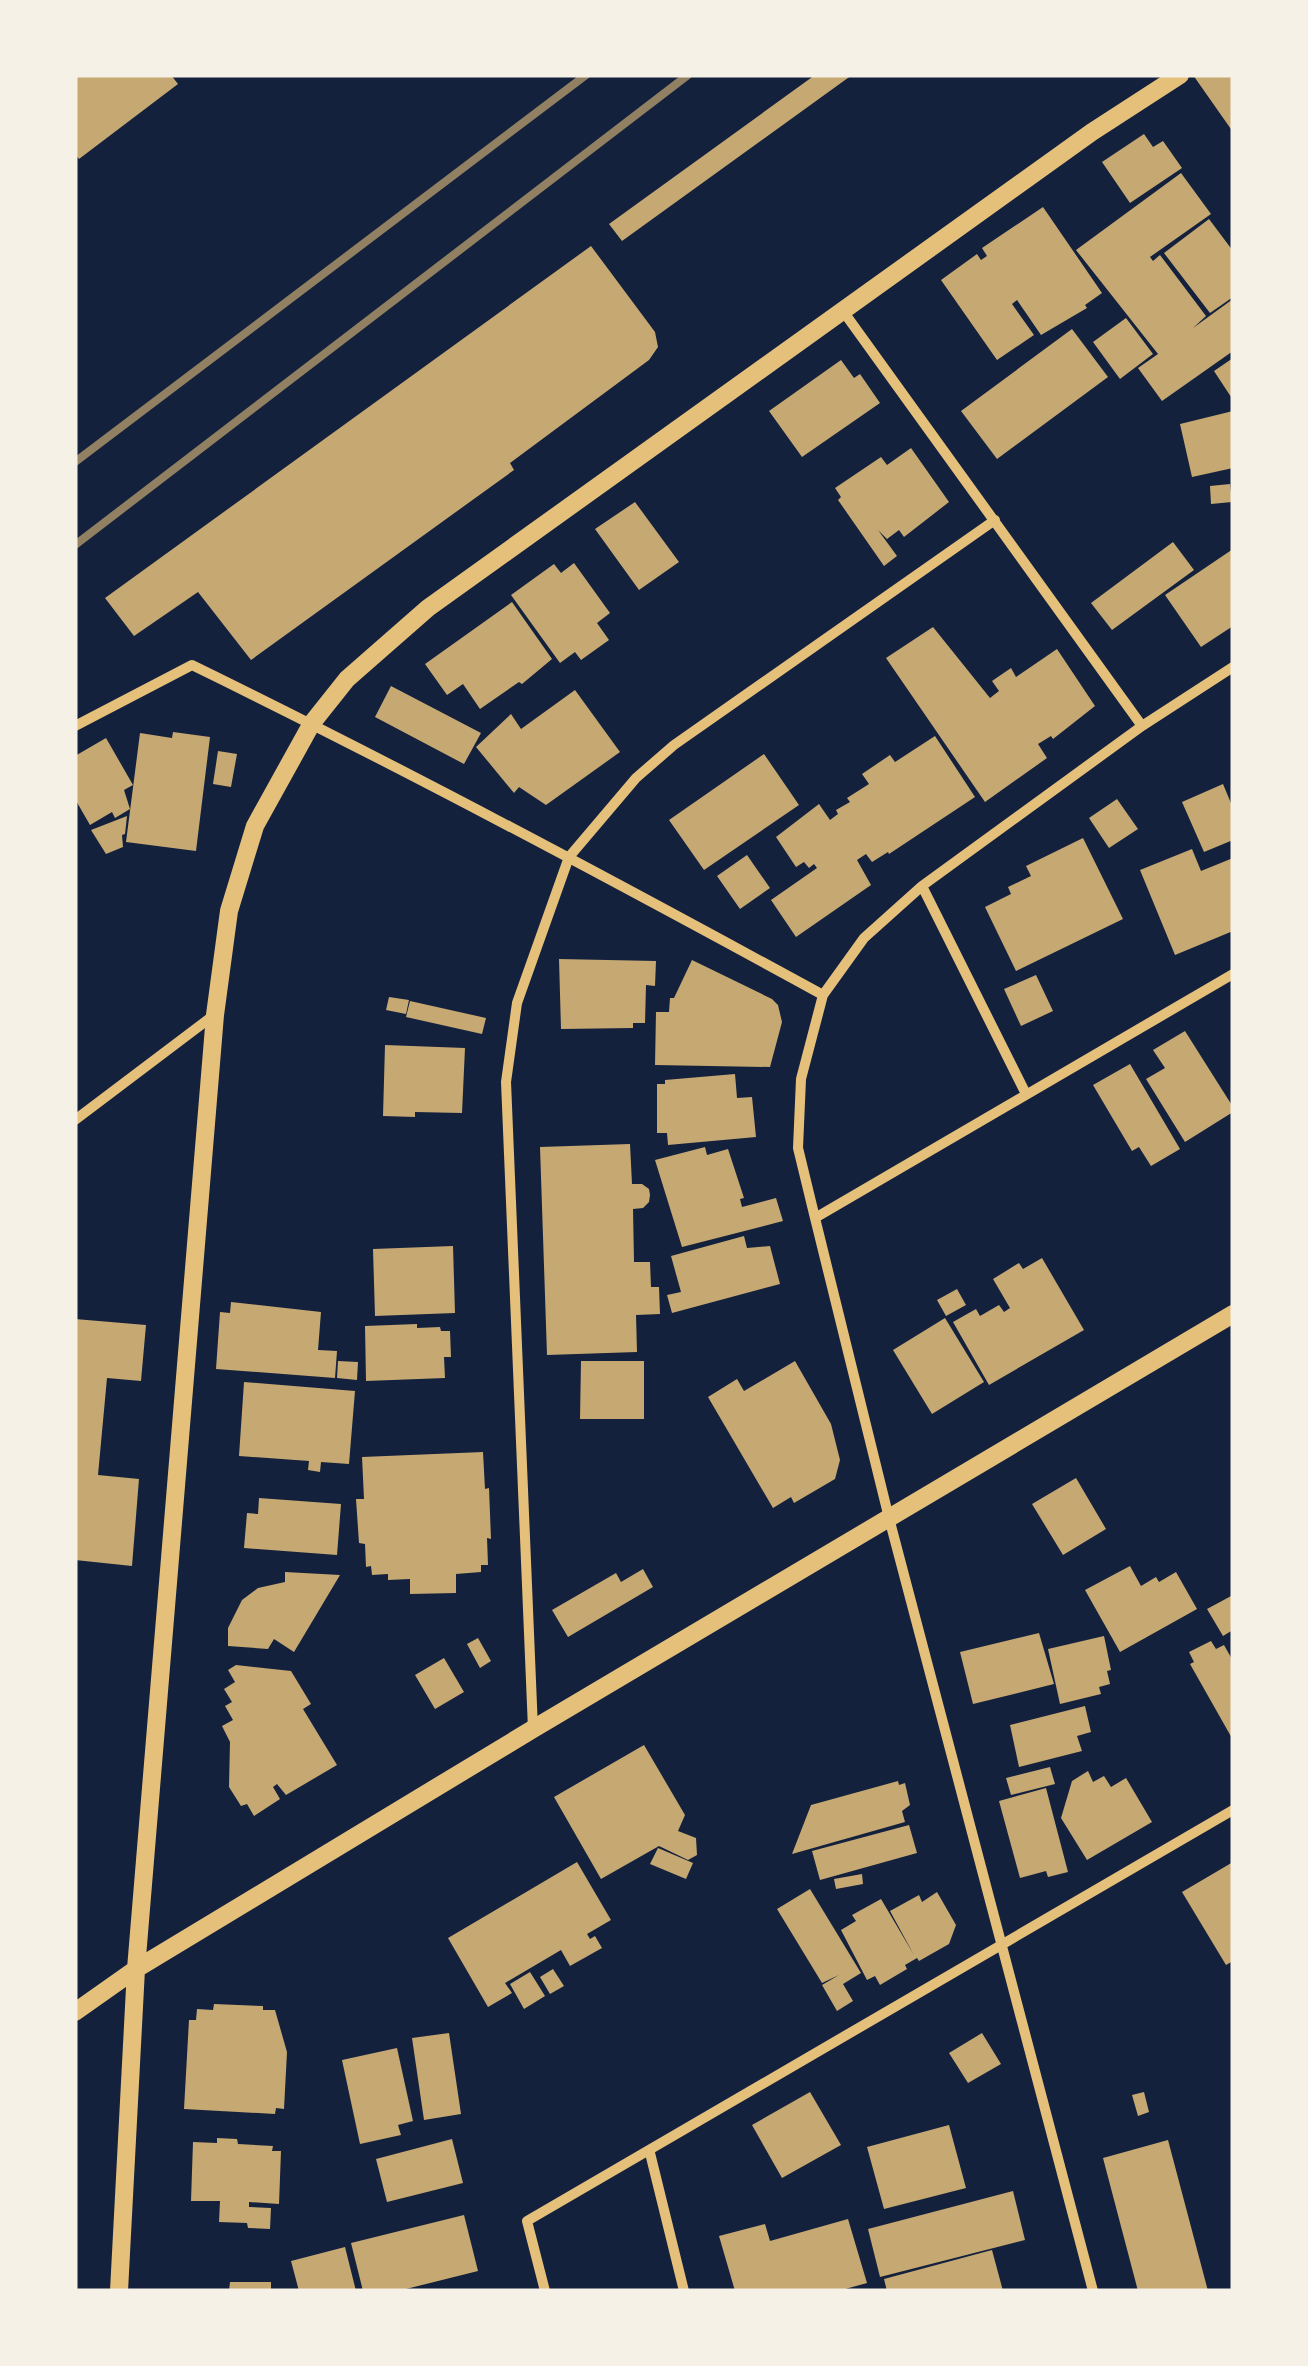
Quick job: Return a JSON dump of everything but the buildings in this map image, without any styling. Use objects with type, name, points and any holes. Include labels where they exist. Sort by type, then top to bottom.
[{"type":"street","points":[[119,2291],[136,1969],[215,1015],[229,912],[255,826],[312,723],[347,679],[428,608],[1092,132],[1180,75]]},
{"type":"street","points":[[843,311],[1142,726]]},
{"type":"street","points":[[533,1729],[506,1082],[517,1004],[569,857],[636,778],[674,745],[995,520]]},
{"type":"street","points":[[75,726],[192,665],[312,723],[823,994]]},
{"type":"street","points":[[1093,2291],[814,1218],[798,1148],[802,1079],[823,994],[864,938],[922,886],[1142,726],[1233,667]]},
{"type":"street","points":[[922,886],[1026,1094]]},
{"type":"street","points":[[814,1218],[1233,974]]},
{"type":"street","points":[[75,1120],[215,1015]]},
{"type":"street","points":[[75,2012],[136,1969],[533,1729],[1233,1314]]},
{"type":"street","points":[[545,2291],[528,2221],[1233,1810]]},
{"type":"street","points":[[650,2153],[684,2291]]},
{"type":"railway","points":[[75,462],[586,75]]},
{"type":"railway","points":[[75,545],[688,75]]}]
